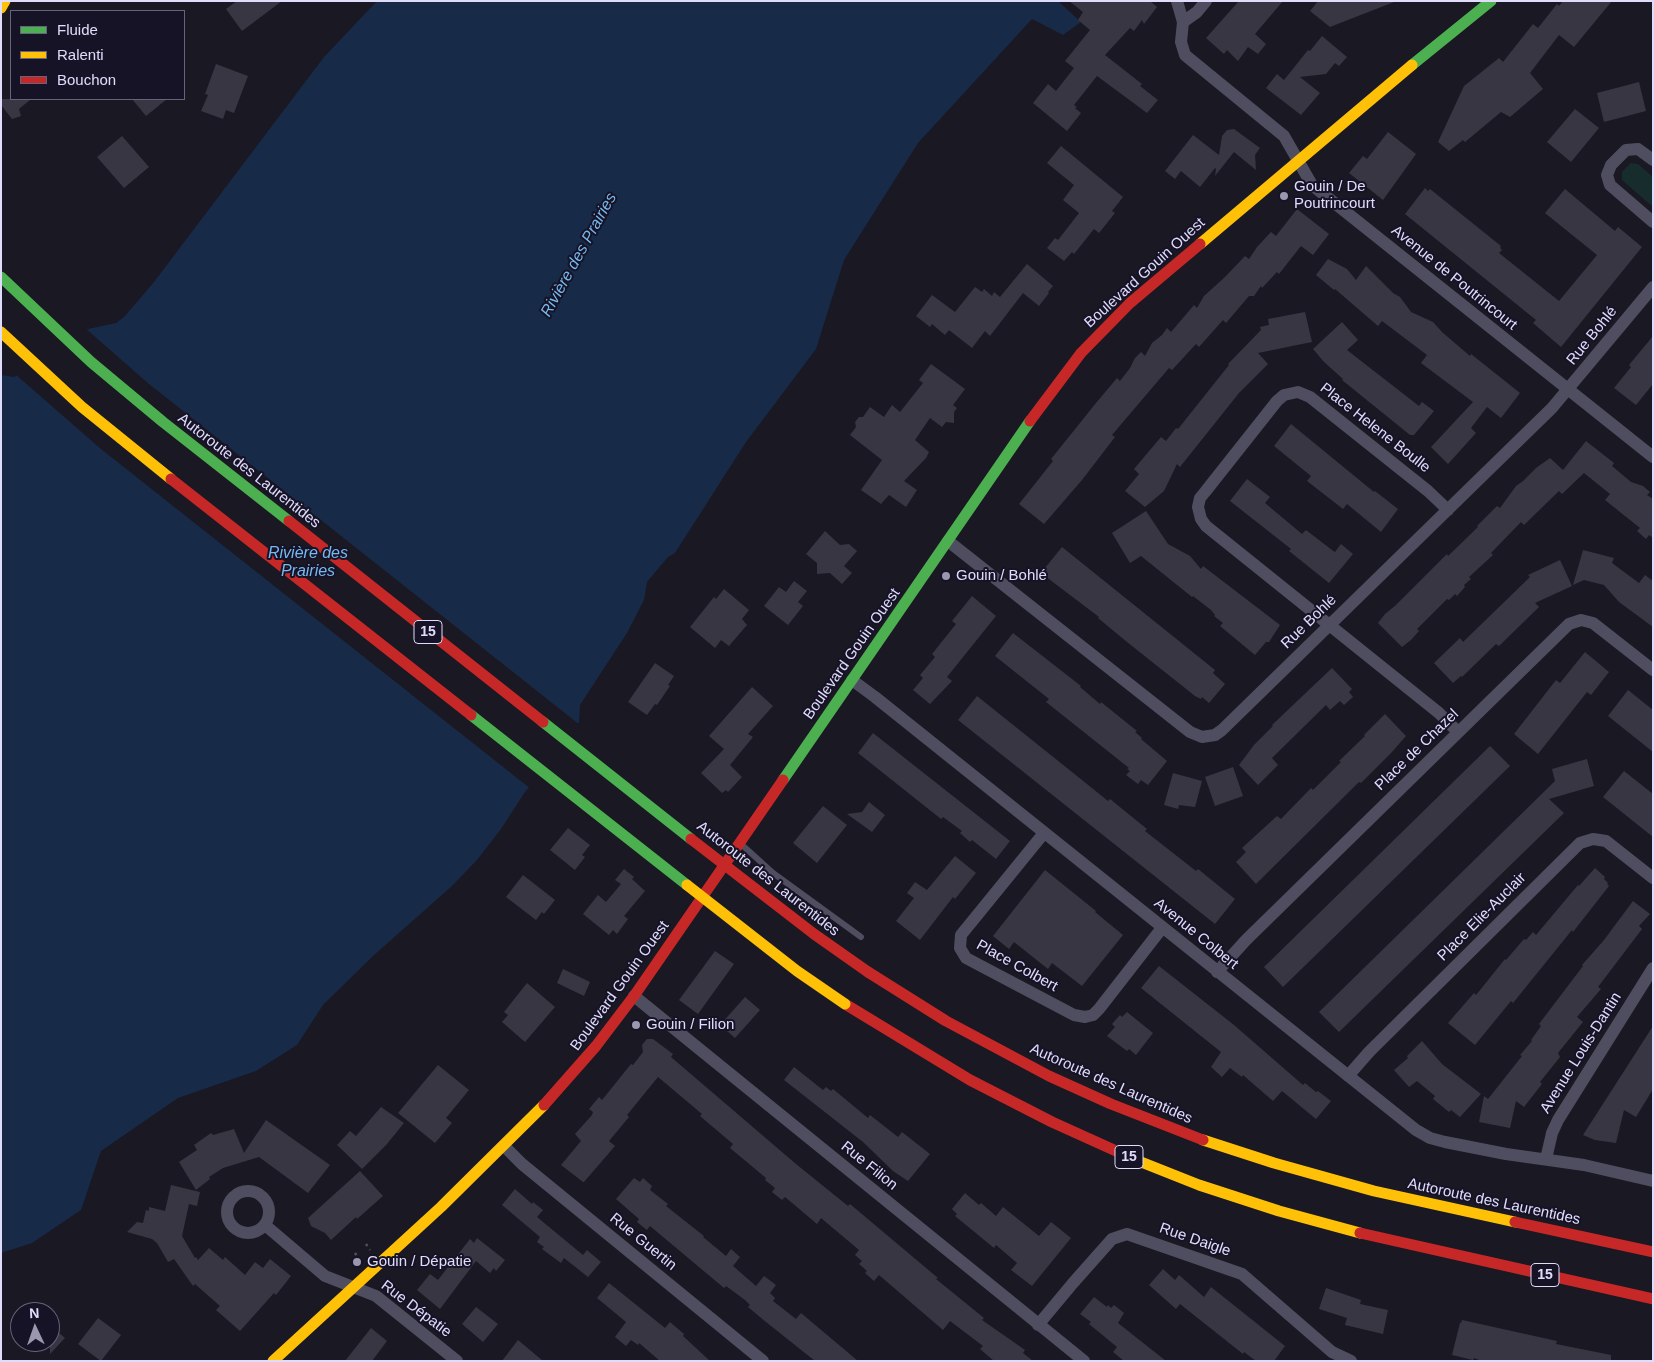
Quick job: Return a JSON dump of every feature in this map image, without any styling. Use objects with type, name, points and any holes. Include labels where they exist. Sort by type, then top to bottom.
[{"type":"main road","points":[[1,8],[5,1]]},
{"type":"main road","name":"Boulevard Gouin Ouest","points":[[273,1361],[441,1207],[540,1111],[575,1071],[634,996],[1044,401],[1093,339],[1130,302],[1443,39],[1491,1]]},
{"type":"main road","name":"Autoroute des Laurentides","points":[[1,276],[91,362],[163,422],[752,887],[868,972],[953,1025],[1049,1076],[1119,1107],[1203,1140],[1274,1163],[1374,1190],[1653,1252]]},
{"type":"main road","name":"15","points":[[1,332],[82,407],[155,466],[750,935],[797,971],[845,1004],[922,1052],[1046,1119],[1127,1157],[1190,1181],[1279,1211],[1331,1226],[1653,1300]]},
{"type":"main road","points":[[1587,1237],[1653,1246]]},
{"type":"street","name":"Avenue de Poutrincourt","points":[[1177,1],[1183,22],[1181,42],[1185,55],[1284,136],[1312,185],[1653,457]]},
{"type":"street","points":[[1183,22],[1206,1]]},
{"type":"street","points":[[1653,160],[1641,151],[1630,149],[1620,155],[1609,168],[1607,175],[1610,185],[1653,222]]},
{"type":"street","name":"Rue Bohlé","points":[[948,541],[1190,732],[1202,737],[1211,737],[1219,733],[1552,408],[1653,287]]},
{"type":"street","name":"Place Helene Boulle","points":[[1448,510],[1428,491],[1302,392],[1293,392],[1280,397],[1200,498],[1198,506],[1199,515],[1206,526],[1329,624],[1439,714],[1458,732]]},
{"type":"street","name":"Place de Chazel","points":[[1217,972],[1253,933],[1573,622],[1581,620],[1593,623],[1653,670]]},
{"type":"street","name":"Avenue Colbert","points":[[852,680],[1409,1126],[1430,1138],[1497,1152],[1584,1165],[1653,1181]]},
{"type":"street","name":"Place Colbert","points":[[1044,834],[961,935],[960,948],[966,958],[1074,1015],[1085,1017],[1093,1015],[1099,1009],[1162,928]]},
{"type":"street","name":"Place Elie-Auclair","points":[[1348,1076],[1369,1052],[1580,843],[1593,839],[1606,842],[1653,878]]},
{"type":"street","name":"Avenue Louis-Dantin","points":[[1546,1159],[1552,1133],[1558,1120],[1653,968]]},
{"type":"street","name":"Rue Filion","points":[[634,996],[1084,1361]]},
{"type":"street","name":"Rue Guertin","points":[[504,1146],[530,1170],[763,1361]]},
{"type":"street","name":"Rue Dépatie","points":[[264,1225],[325,1276],[376,1296],[457,1361]]},
{"type":"street","name":"Rue Daigle","points":[[1038,1325],[1112,1239],[1127,1234],[1242,1274],[1332,1352],[1351,1361]]},
{"type":"lane","points":[[740,843],[772,873],[861,938]]},
{"type":"path","points":[[366,1244],[371,1251]]},
{"type":"path","points":[[354,1253],[359,1260]]},
{"type":"green space","points":[[1631,163],[1638,164],[1653,177],[1653,207],[1622,180],[1622,172]]},
{"type":"water","name":"Rivière des Prairies","points":[[377,1],[1058,1],[1081,22],[1063,35],[1032,19],[918,143],[844,260],[816,349],[746,442],[675,553],[668,557],[647,582],[644,600],[627,633],[580,705],[579,722],[549,765],[525,792],[501,829],[477,860],[452,886],[373,956],[323,1005],[297,1045],[256,1071],[178,1098],[101,1151],[81,1210],[32,1243],[1,1253],[1,375],[14,377],[88,329],[116,323],[124,317],[154,282],[324,57]]},
{"type":"pier","points":[[85,328],[149,384],[580,725],[551,766],[531,789],[101,449],[15,374]]},
{"type":"building","points":[[237,1],[282,1],[242,31],[226,9]]},
{"type":"building","points":[[1069,1],[1150,1],[1157,7],[1144,24],[1142,20],[1134,31],[1130,28],[1105,55],[1142,84],[1140,86],[1158,100],[1147,113],[1097,76],[1074,105],[1081,113],[1067,131],[1033,103],[1048,84],[1056,91],[1074,68],[1065,61],[1090,30],[1078,20],[1083,12]]},
{"type":"building","points":[[1239,1],[1283,1],[1255,34],[1266,44],[1258,54],[1248,47],[1238,61],[1227,50],[1224,54],[1206,38]]},
{"type":"building","points":[[1318,1],[1394,2],[1330,27],[1310,11]]},
{"type":"building","points":[[1563,1],[1612,1],[1574,47],[1559,35],[1530,73],[1543,89],[1510,117],[1501,112],[1465,142],[1463,140],[1449,151],[1438,142],[1464,86],[1499,58],[1503,62],[1533,24],[1538,28],[1557,4],[1559,6]]},
{"type":"building","points":[[1322,36],[1347,57],[1339,66],[1335,63],[1326,74],[1300,77],[1320,93],[1301,115],[1266,88],[1277,74],[1284,80]]},
{"type":"building","points":[[216,64],[248,76],[234,113],[226,110],[223,119],[201,111],[208,95],[205,94]]},
{"type":"building","points":[[1639,82],[1646,111],[1604,122],[1597,93]]},
{"type":"building","points":[[1,99],[30,100],[19,109],[21,116],[12,119],[1,105]]},
{"type":"building","points":[[133,100],[166,100],[146,116]]},
{"type":"building","points":[[1575,109],[1599,128],[1571,162],[1547,142]]},
{"type":"building","points":[[1234,129],[1260,148],[1255,155],[1256,170],[1234,152],[1215,176],[1215,168],[1200,187],[1181,171],[1175,179],[1165,171],[1193,135],[1219,155],[1222,136],[1227,130]]},
{"type":"building","points":[[1388,132],[1416,154],[1383,200],[1349,173],[1363,156],[1367,159]]},
{"type":"building","points":[[122,136],[149,167],[124,188],[97,157]]},
{"type":"building","points":[[1061,146],[1123,197],[1112,211],[1115,213],[1099,233],[1094,229],[1074,254],[1072,252],[1064,261],[1047,248],[1055,238],[1058,240],[1079,213],[1063,200],[1074,185],[1047,163]]},
{"type":"building","points":[[1425,188],[1428,191],[1430,189],[1501,246],[1502,250],[1499,253],[1559,301],[1597,255],[1545,213],[1565,189],[1615,231],[1618,227],[1642,247],[1561,347],[1533,323],[1536,320],[1405,214]]},
{"type":"building","points":[[1297,209],[1329,234],[1313,255],[1301,246],[1279,274],[1277,272],[1262,288],[1261,286],[1254,296],[1249,296],[1226,323],[1223,320],[1199,347],[1196,344],[1172,370],[1169,368],[1112,435],[1115,437],[1082,480],[1044,524],[1019,504],[1053,461],[1051,459],[1117,378],[1120,381],[1135,358],[1141,352],[1145,356],[1152,343],[1167,328],[1171,332],[1194,305],[1197,308],[1204,296],[1245,256],[1249,259],[1271,232],[1276,236]]},
{"type":"building","points":[[1328,259],[1347,269],[1356,280],[1366,266],[1393,293],[1400,297],[1411,312],[1433,322],[1470,356],[1471,354],[1520,393],[1501,418],[1487,407],[1471,428],[1476,433],[1448,464],[1431,447],[1473,402],[1421,363],[1427,355],[1382,321],[1378,326],[1316,275]]},
{"type":"building","points":[[1027,264],[1053,286],[1049,293],[1039,306],[1023,293],[990,336],[985,331],[972,348],[949,330],[945,335],[932,324],[930,327],[916,316],[932,295],[955,312],[975,287],[982,292],[984,289],[992,296],[994,292],[1000,297]]},
{"type":"building","points":[[1305,312],[1312,342],[1258,353],[1268,364],[1239,393],[1180,467],[1177,464],[1164,491],[1145,507],[1125,491],[1139,474],[1134,469],[1161,437],[1166,441],[1176,428],[1178,429],[1228,364],[1261,330],[1260,327],[1269,325],[1268,319]]},
{"type":"building","points":[[1342,322],[1358,340],[1347,350],[1419,406],[1422,402],[1434,411],[1414,435],[1410,435],[1342,380],[1313,349]]},
{"type":"building","points":[[1653,336],[1653,384],[1636,405],[1614,388],[1631,367],[1629,365]]},
{"type":"building","points":[[931,364],[965,389],[953,405],[957,408],[954,412],[954,423],[946,422],[942,427],[930,418],[915,440],[929,452],[926,458],[904,481],[917,490],[906,507],[889,495],[881,504],[861,490],[882,460],[850,435],[856,427],[855,422],[859,417],[863,417],[870,407],[884,417],[892,405],[900,412],[923,383],[919,380]]},
{"type":"building","points":[[1291,424],[1374,492],[1398,509],[1381,532],[1347,504],[1343,509],[1307,481],[1311,476],[1274,446]]},
{"type":"building","points":[[1586,441],[1614,463],[1612,466],[1631,482],[1643,486],[1650,492],[1647,495],[1653,499],[1653,538],[1649,535],[1646,539],[1637,531],[1640,528],[1605,500],[1610,494],[1584,473],[1562,494],[1559,491],[1524,525],[1521,522],[1491,553],[1493,555],[1469,577],[1471,579],[1464,585],[1465,587],[1457,596],[1455,594],[1449,600],[1447,599],[1417,629],[1419,631],[1411,640],[1402,647],[1378,623],[1447,554],[1448,556],[1478,527],[1497,506],[1500,508],[1516,486],[1536,468],[1550,458],[1563,470]]},
{"type":"building","points":[[1247,479],[1270,497],[1265,503],[1302,534],[1306,530],[1335,552],[1341,544],[1353,554],[1329,583],[1289,551],[1291,549],[1230,501]]},
{"type":"building","points":[[1146,511],[1168,544],[1190,556],[1201,569],[1203,566],[1280,625],[1269,642],[1266,642],[1255,655],[1220,626],[1223,623],[1214,616],[1211,610],[1141,556],[1130,563],[1112,533]]},
{"type":"building","points":[[825,531],[840,545],[849,544],[857,551],[844,566],[852,573],[842,584],[830,573],[817,574],[817,563],[806,554]]},
{"type":"building","points":[[1062,547],[1215,670],[1213,673],[1225,684],[1209,703],[1202,697],[1201,699],[1195,696],[1127,642],[1099,617],[1041,573]]},
{"type":"building","points":[[1583,550],[1614,558],[1612,563],[1639,583],[1645,575],[1653,581],[1653,627],[1619,602],[1604,585],[1584,580],[1573,585]]},
{"type":"building","points":[[1560,560],[1572,586],[1535,603],[1539,607],[1499,646],[1496,644],[1462,677],[1453,683],[1434,663],[1460,638],[1463,642],[1530,577],[1528,575]]},
{"type":"building","points":[[794,581],[807,591],[798,602],[803,606],[788,625],[764,606],[779,587],[786,592]]},
{"type":"building","points":[[724,589],[749,610],[742,619],[747,625],[729,646],[721,640],[715,648],[690,627],[714,597],[716,599]]},
{"type":"building","points":[[972,596],[996,616],[947,677],[952,681],[930,704],[913,690],[923,678],[920,675],[935,657],[932,654],[956,624],[952,621]]},
{"type":"building","points":[[1013,633],[1081,686],[1100,704],[1101,702],[1137,731],[1135,732],[1141,739],[1167,761],[1148,785],[1141,780],[1138,784],[1126,775],[1130,771],[1127,769],[1129,768],[1046,702],[1049,699],[995,656]]},
{"type":"building","points":[[1585,652],[1609,672],[1591,695],[1587,692],[1538,754],[1514,734],[1556,680],[1560,683]]},
{"type":"building","points":[[655,663],[674,676],[668,685],[670,686],[657,705],[655,704],[647,715],[628,702]]},
{"type":"building","points":[[1332,668],[1352,689],[1349,692],[1353,697],[1344,705],[1340,701],[1330,710],[1326,705],[1272,758],[1278,765],[1258,785],[1239,765],[1272,725]]},
{"type":"building","points":[[752,687],[773,706],[748,734],[753,737],[730,765],[742,777],[728,792],[726,790],[722,793],[701,773],[724,749],[709,736]]},
{"type":"building","points":[[1628,690],[1653,710],[1653,752],[1608,716]]},
{"type":"building","points":[[977,696],[1108,801],[1110,799],[1147,829],[1145,831],[1196,871],[1198,869],[1235,899],[1215,924],[958,720]]},
{"type":"building","points":[[1385,714],[1406,736],[1361,783],[1359,782],[1256,884],[1236,862],[1246,852],[1242,848],[1277,816],[1281,819],[1311,788],[1313,790]]},
{"type":"building","points":[[873,733],[1010,841],[996,859],[972,840],[970,842],[960,833],[962,831],[943,817],[941,819],[858,753]]},
{"type":"building","points":[[1490,746],[1510,766],[1283,987],[1264,967]]},
{"type":"building","points":[[1587,759],[1594,786],[1549,799],[1564,813],[1339,1032],[1319,1012],[1555,781],[1552,769]]},
{"type":"building","points":[[1233,767],[1243,796],[1215,806],[1205,777]]},
{"type":"building","points":[[1624,771],[1653,794],[1653,837],[1603,797]]},
{"type":"building","points":[[1173,773],[1202,781],[1195,807],[1179,805],[1178,809],[1164,805]]},
{"type":"building","points":[[869,802],[885,815],[872,832],[847,814],[862,812]]},
{"type":"building","points":[[823,806],[847,825],[817,863],[793,843]]},
{"type":"building","points":[[568,828],[590,845],[582,855],[585,857],[575,870],[550,850]]},
{"type":"building","points":[[955,856],[976,873],[955,899],[953,897],[920,940],[896,921],[914,898],[907,893],[915,882],[927,890]]},
{"type":"building","points":[[1595,868],[1605,877],[1604,879],[1609,886],[1573,932],[1572,930],[1513,1003],[1511,1001],[1475,1045],[1448,1023],[1474,993],[1476,995],[1524,939],[1526,940],[1533,932],[1536,935],[1578,885]]},
{"type":"building","points":[[624,869],[634,877],[632,879],[645,891],[624,916],[628,919],[617,934],[613,930],[609,935],[583,914],[598,895],[606,902],[621,884],[615,880]]},
{"type":"building","points":[[1045,870],[1123,935],[1082,986],[1052,963],[1048,969],[1014,942],[1009,949],[993,936]]},
{"type":"building","points":[[523,875],[555,900],[544,914],[542,912],[536,920],[506,897]]},
{"type":"building","points":[[1633,901],[1650,914],[1639,926],[1642,929],[1598,987],[1601,989],[1577,1017],[1583,1022],[1558,1053],[1560,1057],[1540,1082],[1542,1084],[1524,1107],[1516,1101],[1510,1128],[1479,1122],[1484,1096],[1488,1099],[1522,1056],[1520,1055],[1532,1041],[1541,1026],[1539,1024],[1582,965],[1604,940]]},
{"type":"building","points":[[715,951],[734,964],[698,1014],[679,1000]]},
{"type":"building","points":[[1159,966],[1234,1025],[1303,1085],[1305,1083],[1331,1101],[1316,1119],[1282,1091],[1273,1101],[1243,1075],[1242,1077],[1230,1068],[1222,1077],[1211,1067],[1221,1052],[1141,988]]},
{"type":"building","points":[[563,969],[590,982],[584,996],[557,983]]},
{"type":"building","points":[[527,983],[555,1007],[525,1042],[502,1022],[508,1015],[504,1012]]},
{"type":"building","points":[[745,997],[760,1010],[735,1038],[720,1025]]},
{"type":"building","points":[[1127,1012],[1153,1033],[1136,1055],[1129,1049],[1127,1051],[1107,1036],[1115,1027],[1112,1024],[1120,1015],[1122,1017]]},
{"type":"building","points":[[1653,1026],[1653,1089],[1636,1117],[1624,1110],[1616,1143],[1595,1140],[1583,1135]]},
{"type":"building","points":[[647,1039],[653,1039],[673,1054],[671,1057],[796,1164],[848,1206],[850,1204],[984,1318],[982,1320],[1025,1350],[1023,1353],[1033,1361],[994,1361],[980,1349],[983,1346],[950,1321],[943,1330],[879,1275],[874,1281],[859,1264],[862,1261],[855,1255],[859,1250],[821,1218],[817,1224],[785,1197],[782,1200],[772,1192],[775,1188],[765,1180],[766,1178],[730,1148],[733,1144],[700,1116],[702,1114],[658,1077],[627,1115],[629,1117],[609,1141],[615,1146],[584,1182],[561,1165],[581,1141],[575,1134],[592,1115],[593,1112],[589,1109],[599,1097],[602,1100],[631,1064],[633,1065],[643,1052],[642,1045]]},
{"type":"building","points":[[1422,1041],[1442,1064],[1481,1094],[1460,1117],[1451,1110],[1449,1112],[1433,1099],[1435,1096],[1417,1081],[1409,1087],[1394,1070],[1408,1058],[1407,1056]]},
{"type":"building","points":[[438,1065],[469,1090],[446,1118],[452,1123],[435,1143],[398,1113]]},
{"type":"building","points":[[794,1067],[823,1090],[826,1087],[831,1091],[833,1089],[868,1118],[870,1115],[898,1137],[902,1132],[930,1154],[908,1181],[893,1171],[863,1142],[784,1080]]},
{"type":"building","points":[[381,1107],[404,1123],[387,1144],[362,1169],[337,1145],[350,1131],[356,1136]]},
{"type":"building","points":[[266,1120],[330,1165],[308,1193],[259,1157],[223,1168],[209,1177],[210,1179],[196,1190],[179,1162],[197,1150],[194,1145],[211,1133],[213,1135],[234,1129],[244,1153]]},
{"type":"building","points":[[360,1171],[383,1196],[331,1240],[325,1233],[311,1226],[308,1218]]},
{"type":"building","points":[[634,1178],[640,1182],[643,1178],[652,1186],[650,1190],[668,1204],[666,1206],[726,1256],[731,1249],[740,1257],[733,1266],[756,1286],[764,1276],[776,1285],[770,1293],[775,1298],[773,1301],[796,1319],[801,1313],[858,1361],[815,1361],[748,1307],[750,1305],[745,1300],[726,1286],[724,1288],[650,1226],[647,1230],[637,1222],[639,1219],[616,1199]]},
{"type":"building","points":[[171,1185],[200,1192],[197,1206],[189,1204],[182,1236],[195,1258],[198,1260],[209,1248],[223,1260],[225,1257],[245,1275],[255,1262],[263,1268],[270,1259],[291,1276],[276,1295],[274,1293],[240,1331],[216,1310],[220,1306],[195,1284],[193,1286],[174,1259],[168,1262],[157,1243],[152,1239],[127,1232],[137,1222],[143,1223],[146,1210],[149,1211],[149,1207],[165,1211]]},
{"type":"building","points":[[515,1189],[532,1204],[533,1202],[543,1210],[537,1217],[583,1255],[587,1250],[601,1262],[588,1277],[564,1258],[561,1263],[542,1249],[544,1247],[537,1242],[540,1237],[502,1205]]},
{"type":"building","points":[[965,1193],[979,1205],[981,1203],[996,1216],[1003,1207],[1039,1236],[1051,1222],[1071,1238],[1032,1286],[1011,1270],[1017,1263],[996,1245],[994,1248],[955,1216],[957,1214],[952,1209]]},
{"type":"building","points":[[477,1238],[505,1260],[496,1271],[494,1268],[490,1273],[476,1261],[440,1309],[417,1290],[430,1274],[438,1280],[470,1239],[474,1243]]},
{"type":"building","points":[[1163,1269],[1175,1280],[1179,1275],[1204,1297],[1211,1287],[1285,1346],[1274,1361],[1256,1361],[1244,1352],[1243,1354],[1180,1304],[1176,1309],[1149,1285]]},
{"type":"building","points":[[609,1283],[665,1328],[670,1322],[710,1361],[660,1361],[639,1343],[638,1345],[631,1340],[626,1346],[615,1337],[626,1322],[597,1298]]},
{"type":"building","points":[[1326,1288],[1361,1300],[1360,1304],[1388,1310],[1383,1334],[1345,1325],[1347,1318],[1319,1309]]},
{"type":"building","points":[[1094,1297],[1107,1307],[1108,1305],[1111,1308],[1114,1305],[1124,1313],[1118,1323],[1166,1361],[1124,1361],[1113,1352],[1117,1347],[1080,1314]]},
{"type":"building","points":[[476,1307],[498,1324],[483,1342],[462,1324]]},
{"type":"building","points":[[98,1318],[121,1335],[101,1361],[78,1344]]},
{"type":"building","points":[[1462,1320],[1557,1341],[1556,1344],[1611,1355],[1611,1361],[1482,1361],[1452,1355]]},
{"type":"building","points":[[371,1328],[387,1341],[372,1361],[345,1361]]},
{"type":"building","points":[[60,1334],[65,1338],[60,1343]]},
{"type":"building","points":[[518,1340],[543,1361],[502,1361]]},
{"type":"traffic: fast","points":[[1412,65],[1491,1]]},
{"type":"traffic: fast","points":[[1,277],[91,362],[163,422],[289,521]]},
{"type":"traffic: fast","points":[[783,780],[1030,421]]},
{"type":"traffic: fast","points":[[471,715],[687,885]]},
{"type":"traffic: fast","points":[[543,722],[691,839]]},
{"type":"traffic: slow","points":[[1,8],[5,1]]},
{"type":"traffic: slow","points":[[1200,244],[1412,65]]},
{"type":"traffic: slow","points":[[1,332],[82,407],[171,479]]},
{"type":"traffic: slow","points":[[687,885],[797,971],[845,1004]]},
{"type":"traffic: slow","points":[[273,1361],[441,1207],[544,1105]]},
{"type":"traffic: slow","points":[[1203,1140],[1274,1163],[1374,1191],[1515,1222]]},
{"type":"traffic: slow","points":[[1136,1160],[1199,1185],[1279,1211],[1360,1233]]},
{"type":"traffic: jam","points":[[1030,421],[1081,353],[1130,303],[1200,244]]},
{"type":"traffic: jam","points":[[171,479],[471,715]]},
{"type":"traffic: jam","points":[[289,521],[543,722]]},
{"type":"traffic: jam","points":[[544,1105],[596,1046],[634,996],[783,780]]},
{"type":"traffic: jam","points":[[691,839],[814,934],[868,972]]},
{"type":"traffic: jam","points":[[868,972],[946,1021],[1049,1076],[1111,1104],[1203,1140]]},
{"type":"traffic: jam","points":[[845,1004],[970,1080],[1052,1122],[1136,1160]]},
{"type":"traffic: jam","points":[[1515,1222],[1653,1252]]},
{"type":"traffic: jam","points":[[1360,1233],[1653,1299]]},
{"type":"place","name":"Gouin / De Poutrincourt","points":[[1284,196]]},
{"type":"place","name":"Gouin / Bohlé","points":[[946,576]]},
{"type":"place","name":"Gouin / Filion","points":[[636,1025]]},
{"type":"place","name":"Gouin / Dépatie","points":[[357,1262]]}]
